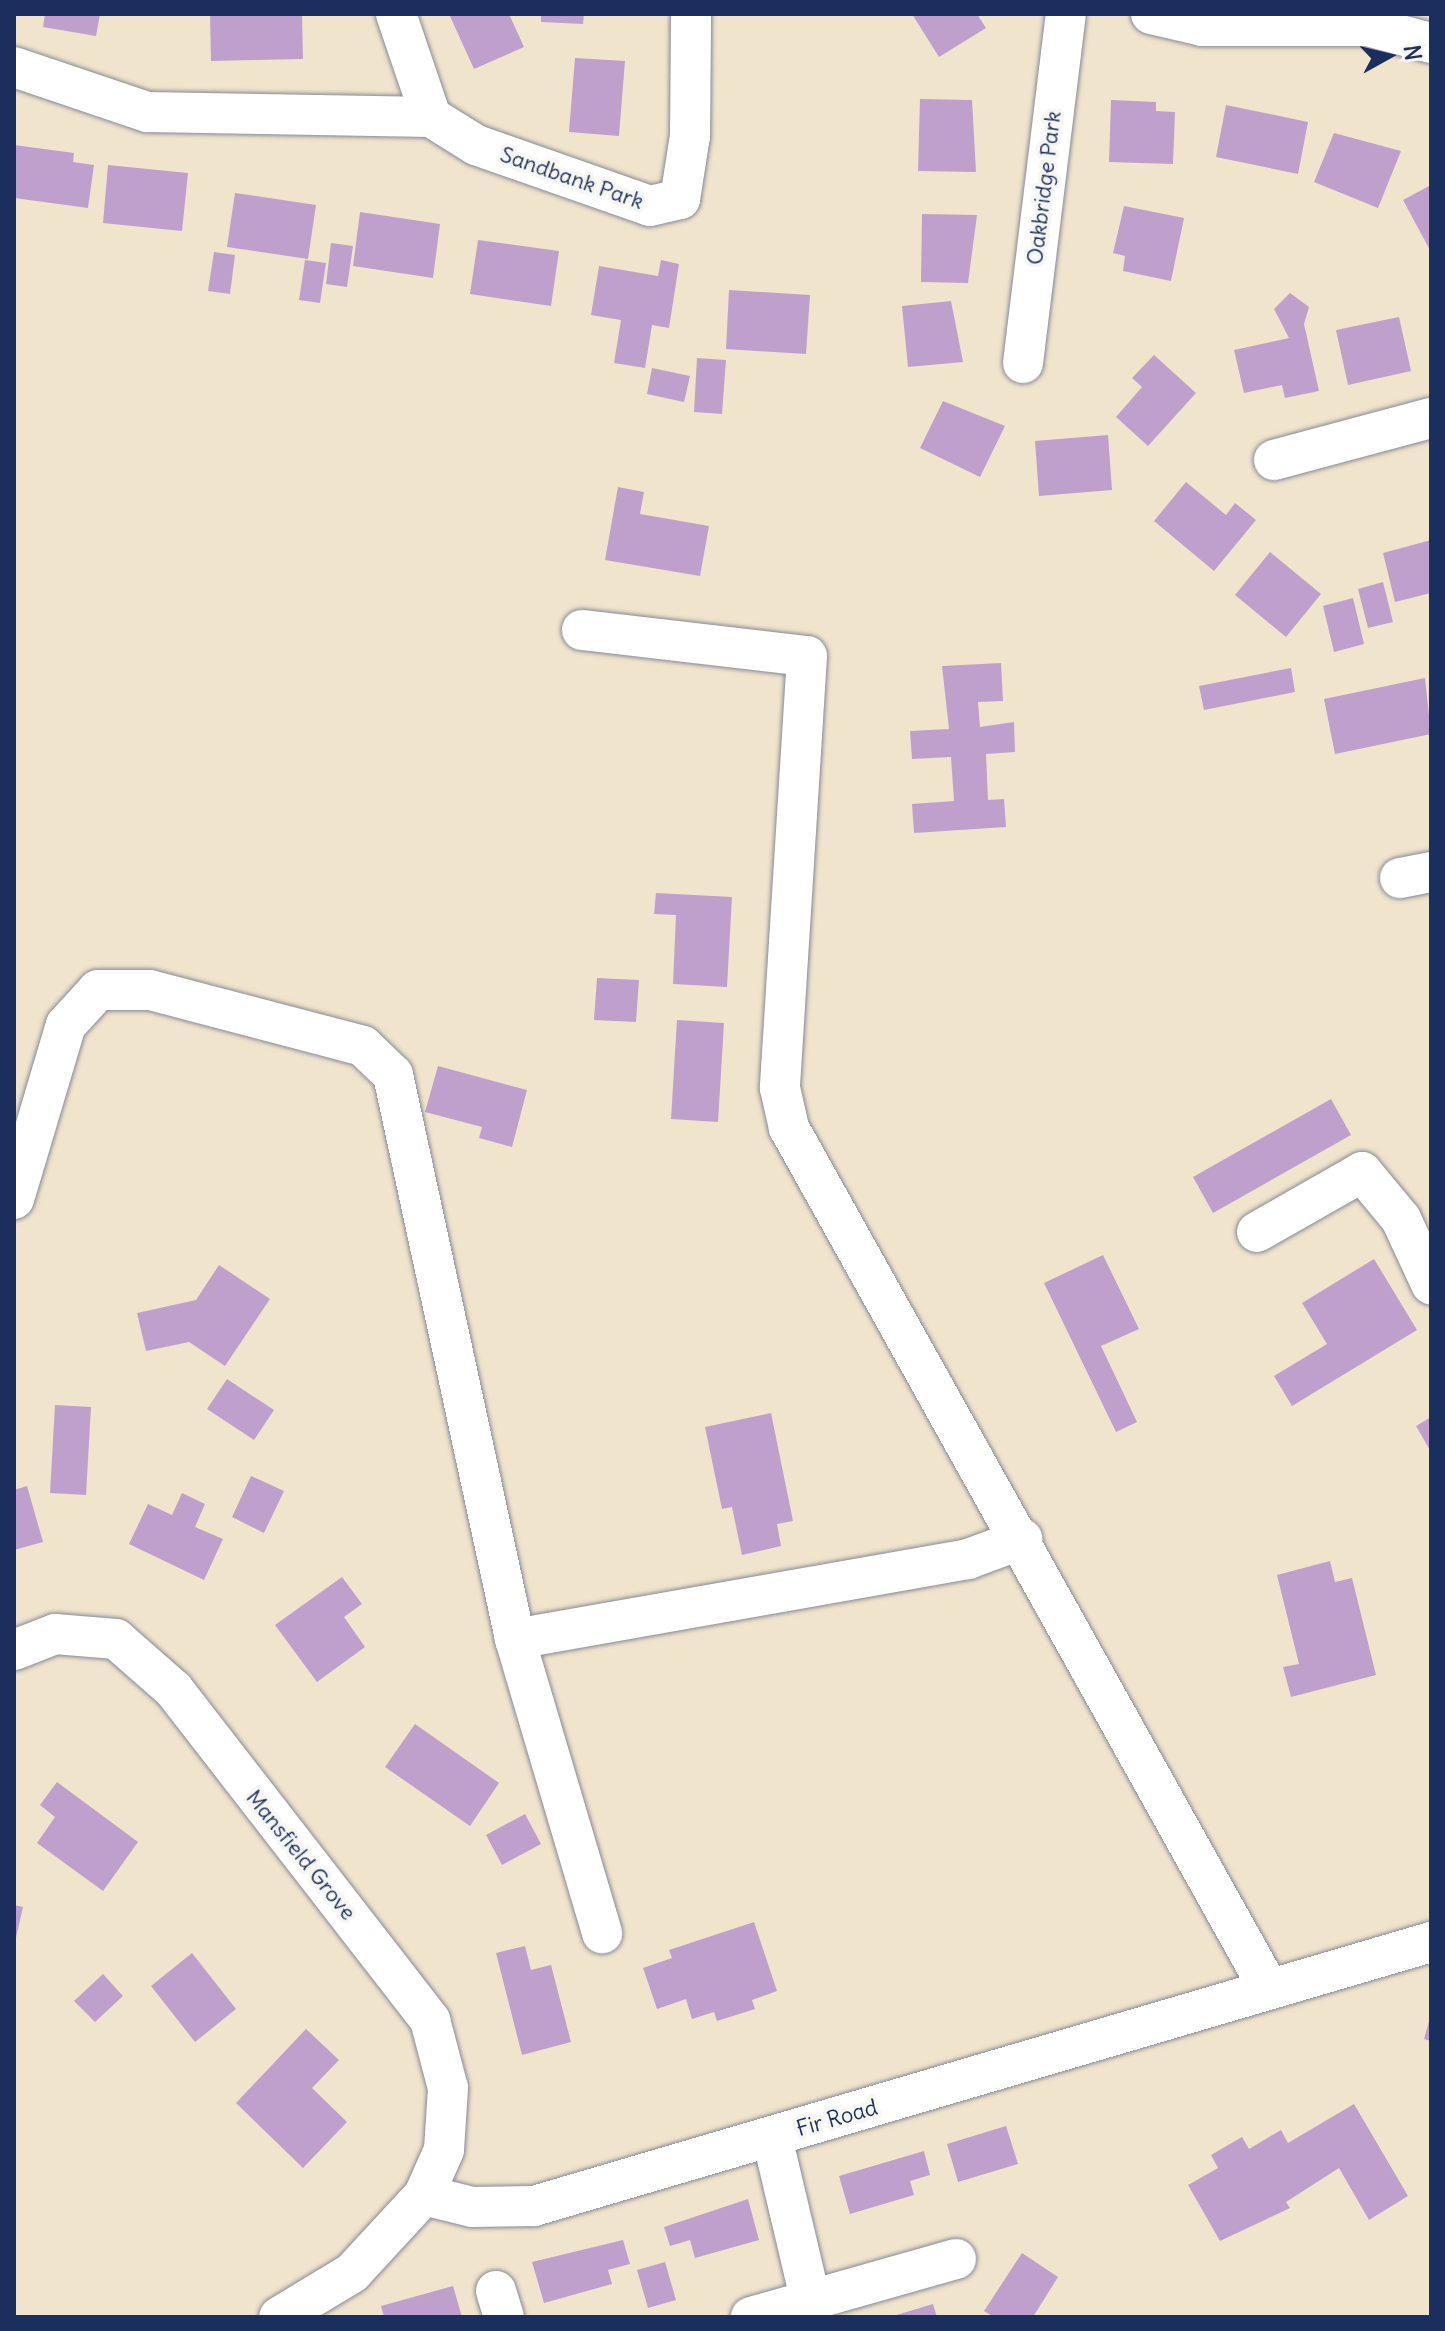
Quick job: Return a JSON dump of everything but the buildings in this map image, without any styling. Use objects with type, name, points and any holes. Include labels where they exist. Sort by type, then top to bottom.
[{"type":"street","points":[[14,67],[147,112],[431,117],[396,14]]},
{"type":"street","name":"Sandbank Park","points":[[431,117],[476,145],[650,206],[680,199],[690,136],[691,14]]},
{"type":"street","name":"Oakbridge Park","points":[[1023,363],[1066,14]]},
{"type":"street","points":[[1151,14],[1202,26],[1368,20],[1431,43]]},
{"type":"street","points":[[1274,460],[1431,418]]},
{"type":"street","points":[[582,630],[807,656],[780,1088],[786,1115],[1269,1989]]},
{"type":"street","points":[[14,1199],[66,1025],[98,990],[150,990],[363,1046],[393,1075],[515,1639],[602,1933]]},
{"type":"street","points":[[1257,1232],[1362,1172],[1401,1219],[1431,1284]]},
{"type":"street","points":[[515,1639],[968,1559],[1022,1539]]},
{"type":"street","name":"Mansfield Grove","points":[[14,1650],[55,1634],[116,1639],[174,1690],[421,2008],[448,2088],[444,2150],[424,2195]]},
{"type":"street","name":"Fir Road","points":[[424,2195],[472,2207],[534,2206],[1431,1942]]},
{"type":"street","points":[[772,2137],[811,2302]]},
{"type":"street","points":[[279,2317],[352,2273],[424,2195]]},
{"type":"street","points":[[751,2317],[956,2259]]}]
